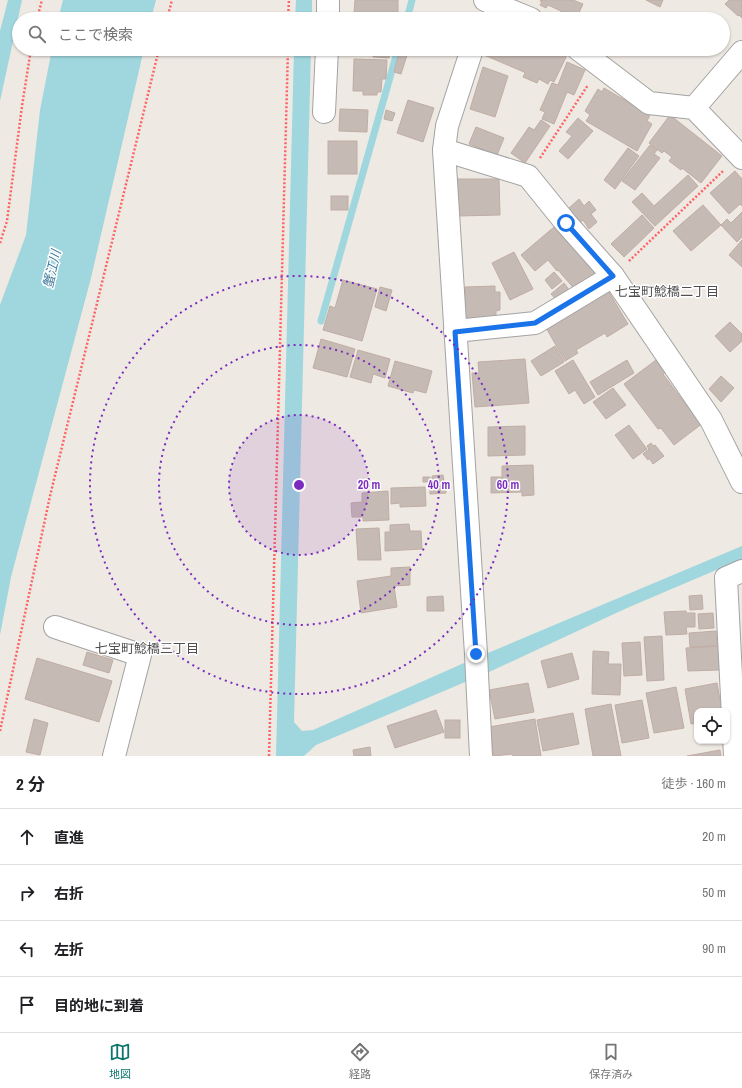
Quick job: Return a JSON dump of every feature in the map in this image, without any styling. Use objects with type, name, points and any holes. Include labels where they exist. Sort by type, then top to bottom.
[{"type":"street","points":[[328,0],[328,12]]},
{"type":"street","points":[[486,5],[509,12]]},
{"type":"street","points":[[694,108],[742,52]]},
{"type":"street","points":[[324,112],[326,56]]},
{"type":"street","points":[[470,56],[446,126],[444,150],[476,654],[481,756]]},
{"type":"street","points":[[587,56],[649,103],[694,108],[741,156]]},
{"type":"street","points":[[444,150],[528,176],[566,223],[613,276],[711,420],[742,482]]},
{"type":"street","points":[[455,332],[535,323],[613,276]]},
{"type":"street","points":[[735,756],[726,578],[742,571]]},
{"type":"street","points":[[55,626],[140,655],[114,756]]},
{"type":"path","points":[[38,12],[42,0]]},
{"type":"path","points":[[169,12],[172,0]]},
{"type":"path","points":[[288,12],[289,0]]},
{"type":"path","points":[[0,243],[7,221],[30,56]]},
{"type":"path","points":[[0,731],[50,496],[158,56]]},
{"type":"path","points":[[269,756],[288,56]]},
{"type":"path","points":[[528,176],[601,66]]},
{"type":"path","points":[[613,276],[741,156]]},
{"type":"water","points":[[8,0],[22,0],[19,12],[12,12],[12,46],[0,101],[0,31]]},
{"type":"water","points":[[63,0],[156,0],[153,12],[60,12]]},
{"type":"water","points":[[296,0],[312,0],[312,12],[295,12]]},
{"type":"water","name":"蟹江川","points":[[51,56],[142,56],[91,278],[11,577],[0,635],[0,305],[26,235],[40,110]]},
{"type":"water","points":[[294,56],[311,56],[294,722],[302,731],[313,730],[464,663],[742,546],[742,559],[627,608],[489,672],[316,745],[304,756],[276,756]]},
{"type":"building","points":[[355,0],[398,0],[398,12],[354,12]]},
{"type":"building","points":[[573,0],[583,4],[579,12],[560,12],[548,5],[546,8],[540,5],[542,2],[540,1]]},
{"type":"building","points":[[646,0],[663,0],[660,7]]},
{"type":"building","points":[[729,0],[742,0],[742,18],[725,4]]},
{"type":"building","points":[[373,56],[389,56],[389,58]]},
{"type":"building","points":[[398,56],[407,56],[401,74],[394,72]]},
{"type":"building","points":[[486,56],[567,56],[554,82],[550,80],[548,84],[539,79],[537,83],[523,77],[524,72]]},
{"type":"building","points":[[354,59],[387,60],[386,79],[382,79],[381,92],[377,92],[377,95],[363,95],[363,91],[353,91]]},
{"type":"building","points":[[567,62],[585,70],[574,95],[567,92],[554,124],[542,119],[545,112],[540,110],[552,83],[558,85]]},
{"type":"building","points":[[483,67],[508,76],[495,117],[470,109]]},
{"type":"building","points":[[604,88],[650,115],[647,121],[652,124],[637,151],[586,121],[590,115],[585,111],[598,89],[602,92]]},
{"type":"building","points":[[408,100],[434,108],[423,142],[397,133]]},
{"type":"building","points":[[340,109],[368,110],[367,132],[339,131]]},
{"type":"building","points":[[386,110],[395,113],[392,121],[384,119]]},
{"type":"building","points":[[670,115],[722,156],[701,183],[682,168],[681,170],[669,161],[672,157],[664,151],[662,153],[649,143]]},
{"type":"building","points":[[578,118],[593,131],[568,159],[559,151],[572,136],[566,132]]},
{"type":"building","points":[[541,120],[550,126],[525,163],[511,153],[529,127],[534,130]]},
{"type":"building","points":[[476,127],[504,138],[497,155],[469,144]]},
{"type":"building","points":[[328,141],[357,141],[357,174],[328,174]]},
{"type":"building","points":[[650,145],[657,150],[654,154],[660,158],[635,190],[622,181]]},
{"type":"building","points":[[628,148],[639,156],[615,189],[604,180]]},
{"type":"building","points":[[735,171],[742,179],[742,206],[740,204],[729,214],[710,193]]},
{"type":"building","points":[[688,175],[698,186],[655,226],[632,202],[642,193],[654,206]]},
{"type":"building","points":[[457,179],[499,179],[500,215],[458,216]]},
{"type":"building","points":[[331,196],[348,196],[348,210],[331,210]]},
{"type":"building","points":[[579,199],[584,206],[589,201],[596,210],[591,214],[597,222],[589,229],[583,220],[579,223],[568,209]]},
{"type":"building","points":[[703,205],[721,225],[691,251],[673,231]]},
{"type":"building","points":[[742,212],[742,237],[737,242],[721,225],[727,219],[731,223]]},
{"type":"building","points":[[642,215],[654,228],[624,257],[611,244]]},
{"type":"building","points":[[560,222],[600,272],[577,292],[548,260],[535,271],[521,255]]},
{"type":"building","points":[[742,240],[742,267],[729,255]]},
{"type":"building","points":[[514,252],[533,289],[510,300],[492,263]]},
{"type":"building","points":[[554,272],[562,281],[552,289],[545,280]]},
{"type":"building","points":[[343,280],[377,289],[362,341],[323,330],[330,306],[335,308]]},
{"type":"building","points":[[564,283],[572,294],[560,304],[551,294]]},
{"type":"building","points":[[495,286],[495,292],[500,292],[500,310],[496,311],[496,318],[465,319],[465,287]]},
{"type":"building","points":[[380,287],[392,290],[386,311],[375,307]]},
{"type":"building","points":[[607,289],[628,324],[607,337],[605,333],[576,350],[578,353],[565,361],[545,326]]},
{"type":"building","points":[[730,322],[742,334],[742,341],[730,352],[715,336]]},
{"type":"building","points":[[321,339],[355,349],[347,377],[313,368]]},
{"type":"building","points":[[555,346],[564,362],[541,376],[531,361]]},
{"type":"building","points":[[358,350],[390,359],[385,378],[373,374],[371,383],[350,377]]},
{"type":"building","points":[[525,359],[529,403],[475,407],[472,373],[479,373],[478,362]]},
{"type":"building","points":[[573,360],[595,397],[584,404],[575,390],[569,394],[555,371]]},
{"type":"building","points":[[627,360],[634,373],[598,395],[590,382]]},
{"type":"building","points":[[656,360],[666,372],[663,374],[689,409],[691,407],[703,423],[674,445],[661,428],[658,429],[624,384]]},
{"type":"building","points":[[395,361],[432,371],[426,393],[414,390],[413,393],[388,386]]},
{"type":"building","points":[[721,376],[734,388],[721,402],[709,389]]},
{"type":"building","points":[[613,388],[626,405],[606,419],[593,402]]},
{"type":"building","points":[[629,425],[647,449],[633,459],[615,435]]},
{"type":"building","points":[[525,426],[525,455],[488,456],[488,427]]},
{"type":"building","points":[[651,443],[653,446],[655,445],[664,456],[653,464],[649,458],[648,460],[643,454],[649,449],[647,446]]},
{"type":"building","points":[[533,465],[534,495],[522,496],[522,492],[491,493],[491,477],[502,477],[502,466]]},
{"type":"building","points":[[443,475],[444,481],[432,482],[432,476]]},
{"type":"building","points":[[423,477],[430,477],[431,482],[423,482]]},
{"type":"building","points":[[446,485],[446,493],[430,494],[430,486]]},
{"type":"building","points":[[425,487],[426,506],[400,507],[400,503],[391,504],[391,488]]},
{"type":"building","points":[[388,491],[389,520],[363,521],[363,517],[352,517],[351,503],[362,502],[362,493]]},
{"type":"building","points":[[409,524],[410,531],[421,531],[422,549],[385,551],[385,532],[390,532],[390,525]]},
{"type":"building","points":[[379,528],[381,560],[358,560],[356,529]]},
{"type":"building","points":[[410,567],[410,585],[394,586],[397,607],[361,613],[357,581],[391,576],[391,568]]},
{"type":"building","points":[[702,595],[703,609],[690,610],[689,596]]},
{"type":"building","points":[[443,596],[444,611],[427,611],[427,597]]},
{"type":"building","points":[[686,611],[686,613],[695,613],[695,627],[686,627],[687,634],[666,635],[664,612]]},
{"type":"building","points":[[713,613],[714,628],[699,629],[698,614]]},
{"type":"building","points":[[716,631],[717,646],[690,647],[689,633]]},
{"type":"building","points":[[662,636],[664,680],[647,681],[644,637]]},
{"type":"building","points":[[640,642],[642,675],[624,676],[622,643]]},
{"type":"building","points":[[719,646],[720,670],[688,671],[686,648]]},
{"type":"building","points":[[593,651],[609,652],[608,664],[621,664],[620,695],[592,694]]},
{"type":"building","points":[[87,652],[113,660],[109,673],[83,665]]},
{"type":"building","points":[[572,653],[579,679],[548,688],[541,661]]},
{"type":"building","points":[[37,658],[112,681],[99,722],[25,699]]},
{"type":"building","points":[[528,683],[534,712],[495,719],[489,690]]},
{"type":"building","points":[[717,683],[721,708],[694,708],[694,724],[691,724],[685,689]]},
{"type":"building","points":[[676,687],[684,728],[654,733],[646,693]]},
{"type":"building","points":[[642,700],[649,738],[622,743],[615,705]]},
{"type":"building","points":[[611,704],[621,756],[593,756],[585,709]]},
{"type":"building","points":[[436,710],[444,732],[395,748],[387,726]]},
{"type":"building","points":[[573,713],[579,744],[543,751],[537,720]]},
{"type":"building","points":[[34,719],[48,723],[40,755],[26,752]]},
{"type":"building","points":[[535,719],[541,756],[513,756],[512,754],[494,756],[489,727]]},
{"type":"building","points":[[445,720],[460,720],[460,738],[445,738]]},
{"type":"building","points":[[370,747],[371,756],[354,756],[353,750]]},
{"type":"building","points":[[720,750],[721,756],[687,756]]},
{"type":"waterway","points":[[409,12],[412,0]]},
{"type":"waterway","points":[[321,321],[396,56]]},
{"type":"district","name":"七宝町鯰橋二丁目","points":[[667,291]]},
{"type":"district","name":"七宝町鯰橋三丁目","points":[[147,648]]},
{"type":"route","points":[[476,654],[455,332],[535,323],[613,276],[566,223]]}]
